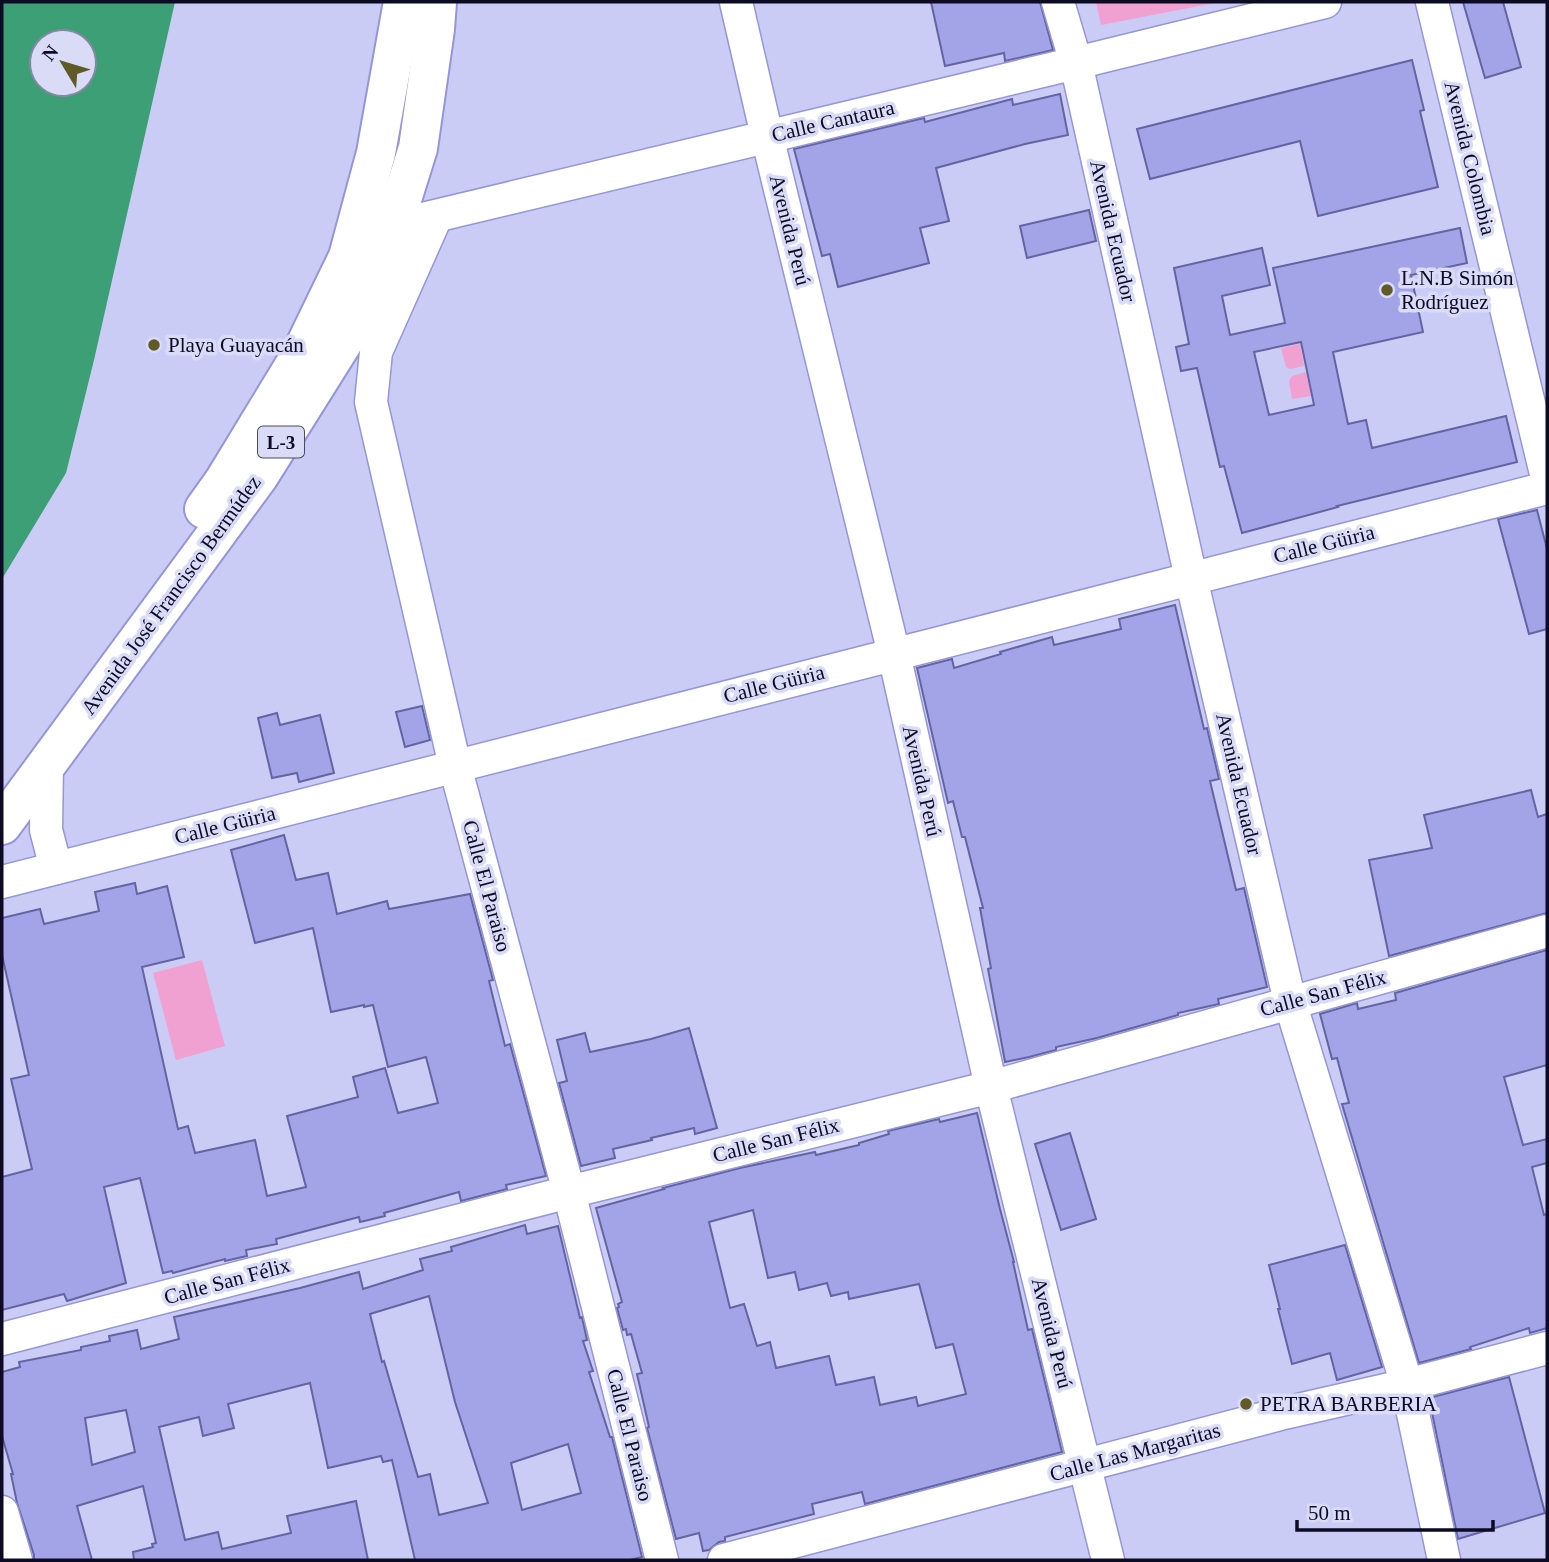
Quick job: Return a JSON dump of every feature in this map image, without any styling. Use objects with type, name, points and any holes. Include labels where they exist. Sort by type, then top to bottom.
[{"type":"main road","name":"Avenida José Francisco Bermúdez","points":[[2,780],[224,481],[300,356],[348,257],[376,153],[403,2]]},
{"type":"main road","name":"Avenida José Francisco Bermúdez","points":[[2,825],[259,476],[370,295],[418,148],[438,2]]},
{"type":"street","name":"Avenida Perú","points":[[736,2],[894,654],[991,1087],[1108,1560]]},
{"type":"street","name":"Avenida Ecuador","points":[[1058,2],[1076,63],[1191,578],[1290,1002],[1407,1385],[1444,1560]]},
{"type":"street","name":"Calle Cantaura","points":[[348,257],[394,225],[1325,2]]},
{"type":"street","name":"Avenida Colombia","points":[[1432,2],[1547,478]]},
{"type":"street","name":"Calle El Paraiso","points":[[436,217],[376,352],[371,402],[455,766],[569,1192],[662,1560]]},
{"type":"street","name":"Calle Güiria","points":[[2,882],[1547,488]]},
{"type":"street","points":[[47,763],[46,830],[56,868]]},
{"type":"street","name":"Calle San Félix","points":[[2,1339],[569,1192],[991,1087],[1547,931]]},
{"type":"street","name":"Calle Las Margaritas","points":[[724,1560],[1280,1414],[1407,1385],[1547,1348]]},
{"type":"street","points":[[2,1512],[16,1560]]},
{"type":"shaded area","points":[[2,2],[175,2],[94,360],[66,473],[2,579]]},
{"type":"shaded area","points":[[1096,2],[1220,2],[1101,25]]},
{"type":"shaded area","points":[[1300,344],[1304,366],[1290,369],[1286,367],[1281,348]]},
{"type":"shaded area","points":[[1306,372],[1311,396],[1292,399],[1289,381],[1292,376]]},
{"type":"shaded area","points":[[202,960],[225,1046],[176,1060],[153,973]]},
{"type":"building","points":[[931,2],[1040,2],[1053,50],[1005,61],[1004,53],[945,66]]},
{"type":"building","points":[[1463,2],[1503,2],[1521,67],[1485,78]]},
{"type":"building","points":[[1412,60],[1424,110],[1420,111],[1438,187],[1318,216],[1300,141],[1150,179],[1137,129]]},
{"type":"building","points":[[1060,94],[1068,135],[936,168],[949,221],[920,228],[929,263],[838,287],[830,254],[822,256],[794,149],[924,118],[925,122],[1012,99],[1013,105]]},
{"type":"building","points":[[1089,210],[1096,241],[1027,258],[1020,226]]},
{"type":"building","points":[[1460,228],[1467,263],[1411,275],[1423,332],[1333,352],[1348,424],[1366,420],[1372,448],[1506,416],[1517,462],[1337,506],[1242,533],[1224,466],[1220,467],[1197,368],[1181,371],[1176,347],[1189,344],[1174,268],[1262,248],[1270,285],[1222,296],[1230,335],[1285,323],[1273,268]],"holes":[[[1301,342],[1314,405],[1269,415],[1254,352]]]},
{"type":"building","points":[[1537,510],[1547,549],[1547,629],[1529,634],[1498,519]]},
{"type":"building","points":[[1175,605],[1204,729],[1207,728],[1219,779],[1210,781],[1236,890],[1244,888],[1267,987],[1218,999],[1219,1004],[1005,1062],[988,969],[991,968],[980,908],[983,908],[953,801],[948,803],[917,668],[952,659],[954,668],[1052,637],[1054,645],[1121,629],[1119,619]]},
{"type":"building","points":[[422,706],[430,740],[405,747],[396,712]]},
{"type":"building","points":[[277,713],[280,725],[320,715],[334,773],[299,782],[297,773],[272,778],[258,718]]},
{"type":"building","points":[[1531,790],[1538,817],[1547,814],[1547,913],[1389,956],[1369,860],[1432,848],[1424,815]]},
{"type":"building","points":[[284,835],[296,880],[328,873],[337,914],[387,901],[389,909],[470,894],[493,980],[489,981],[505,1046],[510,1044],[546,1176],[506,1185],[507,1189],[461,1201],[459,1192],[384,1213],[385,1216],[360,1222],[359,1217],[276,1239],[277,1244],[246,1250],[247,1256],[173,1273],[163,1273],[140,1178],[104,1187],[126,1283],[67,1301],[64,1294],[2,1310],[2,1177],[32,1169],[11,1079],[29,1075],[2,955],[2,918],[40,909],[44,924],[99,911],[95,892],[135,883],[137,894],[167,886],[184,957],[142,967],[178,1129],[188,1126],[195,1153],[255,1140],[267,1196],[306,1187],[287,1116],[358,1097],[353,1077],[385,1068],[398,1113],[438,1103],[426,1057],[388,1067],[373,1005],[331,1012],[313,928],[255,943],[231,850]]},
{"type":"building","points":[[1547,950],[1547,1065],[1504,1077],[1523,1145],[1547,1139],[1547,1163],[1532,1167],[1544,1215],[1547,1214],[1547,1328],[1530,1333],[1529,1328],[1470,1347],[1471,1349],[1419,1363],[1342,1104],[1349,1103],[1337,1058],[1332,1059],[1320,1014],[1357,1003],[1358,1009],[1396,1000],[1395,993]]},
{"type":"building","points":[[689,1028],[717,1128],[695,1134],[694,1128],[651,1138],[652,1140],[613,1149],[615,1158],[581,1166],[559,1083],[567,1081],[557,1040],[585,1033],[590,1052]]},
{"type":"building","points":[[977,1113],[1028,1330],[1032,1329],[1062,1452],[865,1504],[862,1492],[812,1504],[814,1514],[725,1537],[725,1541],[709,1550],[703,1551],[699,1533],[676,1539],[647,1428],[649,1427],[637,1374],[642,1373],[631,1334],[627,1335],[626,1329],[623,1330],[617,1308],[622,1302],[596,1208],[740,1168],[859,1145],[889,1134],[888,1131],[939,1119],[940,1122]],"holes":[[[753,1210],[768,1278],[795,1272],[799,1290],[827,1283],[831,1296],[848,1292],[849,1299],[919,1284],[936,1348],[953,1344],[966,1394],[918,1406],[916,1397],[880,1405],[874,1377],[836,1385],[829,1356],[776,1368],[770,1342],[757,1346],[744,1304],[730,1308],[709,1222]]]},
{"type":"building","points":[[1070,1133],[1096,1219],[1061,1230],[1035,1144]]},
{"type":"building","points":[[525,1225],[527,1234],[558,1226],[587,1340],[583,1341],[593,1371],[589,1372],[612,1437],[642,1557],[630,1560],[415,1560],[392,1460],[383,1462],[381,1456],[328,1468],[310,1383],[228,1404],[234,1428],[203,1436],[199,1417],[159,1427],[185,1540],[218,1532],[222,1549],[291,1533],[287,1516],[356,1501],[368,1560],[134,1560],[133,1552],[153,1547],[152,1544],[156,1543],[143,1486],[77,1506],[92,1560],[34,1560],[17,1503],[13,1474],[2,1436],[2,1372],[20,1367],[19,1362],[81,1350],[81,1347],[110,1341],[109,1336],[137,1330],[141,1349],[179,1339],[174,1317],[359,1272],[363,1289],[423,1270],[420,1259],[452,1251],[451,1247]],"holes":[[[429,1296],[455,1402],[488,1503],[439,1515],[430,1474],[418,1477],[370,1314]],[[126,1410],[135,1452],[92,1465],[85,1418]],[[568,1444],[581,1493],[522,1510],[511,1463]]]},
{"type":"building","points":[[1345,1245],[1382,1367],[1337,1380],[1330,1353],[1292,1364],[1269,1265]]},
{"type":"building","points":[[1509,1377],[1545,1513],[1458,1539],[1429,1398]]},
{"type":"place","name":"L.N.B Simón Rodríguez","points":[[1387,290]]},
{"type":"place","name":"Playa Guayacán","points":[[154,345]]},
{"type":"place","name":"PETRA BARBERIA","points":[[1246,1404]]}]
